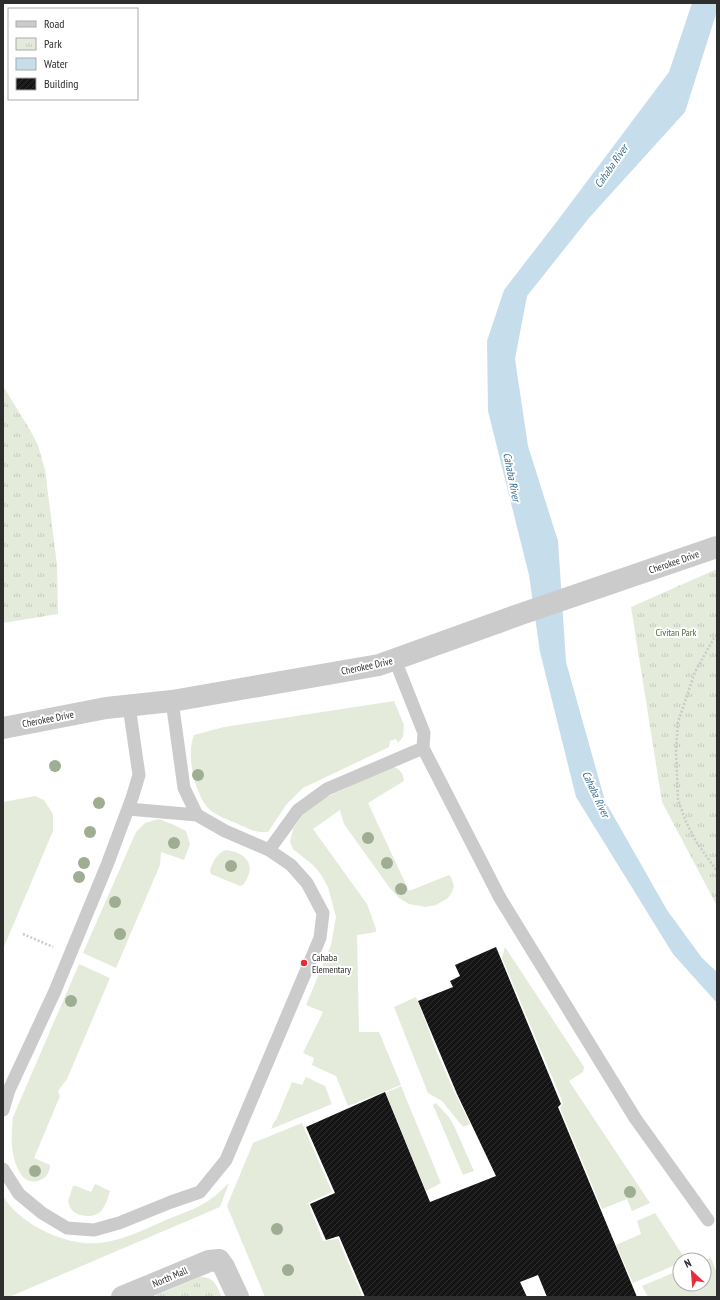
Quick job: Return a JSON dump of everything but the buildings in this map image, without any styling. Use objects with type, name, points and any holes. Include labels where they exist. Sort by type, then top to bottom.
[{"type":"street","name":"Cherokee Drive","points":[[3,728],[106,708],[172,701],[379,665],[624,578],[717,547]]},
{"type":"street","name":"North Mall","points":[[122,1297],[209,1261],[219,1260],[224,1267],[238,1297]]},
{"type":"lane","points":[[269,850],[298,810],[328,789],[418,750],[424,733],[395,660]]},
{"type":"lane","points":[[172,701],[184,788],[197,815]]},
{"type":"lane","points":[[3,1110],[10,1090],[55,991],[107,865],[139,775],[129,706]]},
{"type":"lane","points":[[418,750],[500,898],[635,1118],[708,1220]]},
{"type":"lane","points":[[3,1169],[19,1194],[42,1213],[66,1228],[94,1230],[120,1223],[200,1192],[226,1160],[320,938],[322,913],[308,883],[291,865],[269,850],[225,831],[197,815],[128,809]]},
{"type":"path","points":[[717,635],[695,672],[678,722],[676,750],[678,800],[686,822],[697,843],[717,872]]},
{"type":"path","points":[[23,934],[70,954]]},
{"type":"green space","points":[[3,386],[38,445],[45,470],[57,565],[58,614],[3,623]]},
{"type":"green space","name":"Civitan Park","points":[[717,569],[717,906],[662,802],[631,607]]},
{"type":"green space","points":[[394,701],[404,725],[403,737],[398,743],[396,739],[390,741],[389,747],[303,788],[286,805],[268,832],[253,830],[219,816],[208,808],[199,793],[195,783],[191,763],[194,735],[224,727]]},
{"type":"green space","points":[[392,767],[401,771],[404,781],[368,803],[409,891],[449,875],[454,886],[448,898],[436,905],[426,907],[409,904],[399,898],[389,887],[344,824],[340,810],[313,829],[367,904],[376,929],[376,932],[357,935],[359,1032],[379,1032],[401,1085],[348,1106],[336,1076],[312,1065],[314,1058],[303,1053],[323,1012],[306,1005],[331,945],[336,917],[328,887],[320,873],[313,865],[293,849],[290,842],[293,829],[304,813],[320,800]]},
{"type":"green space","points":[[35,796],[44,800],[53,814],[53,831],[3,949],[3,802]]},
{"type":"green space","points":[[158,819],[186,831],[190,844],[184,860],[161,852],[160,865],[116,968],[83,953],[136,832],[145,823]]},
{"type":"green space","points":[[226,850],[245,857],[250,866],[247,878],[243,885],[240,886],[211,874],[210,870],[216,858],[220,853]]},
{"type":"green space","points":[[505,947],[584,1067],[583,1072],[569,1081],[650,1203],[632,1211],[627,1199],[602,1209],[560,1108],[563,1103],[502,958]]},
{"type":"green space","points":[[79,964],[110,978],[67,1079],[58,1091],[60,1096],[34,1158],[50,1165],[49,1171],[43,1179],[33,1182],[24,1178],[14,1160],[12,1139],[13,1117]]},
{"type":"green space","points":[[416,997],[436,1050],[470,1124],[463,1127],[442,1101],[428,1093],[394,1007]]},
{"type":"green space","points":[[306,1077],[325,1086],[332,1104],[271,1129],[292,1082],[302,1085]]},
{"type":"green space","points":[[401,1086],[441,1183],[426,1191],[386,1093]]},
{"type":"green space","points":[[436,1103],[449,1117],[474,1171],[463,1175],[433,1105]]},
{"type":"green space","points":[[302,1123],[332,1192],[308,1203],[323,1241],[338,1239],[363,1297],[265,1297],[227,1206],[253,1143]]},
{"type":"green space","points":[[229,1183],[220,1207],[9,1297],[3,1297],[3,1196],[11,1207],[21,1216],[41,1230],[77,1242],[100,1243],[126,1237],[193,1209],[211,1199]]},
{"type":"green space","points":[[95,1184],[110,1191],[103,1209],[92,1216],[84,1216],[74,1212],[68,1201],[73,1186],[91,1192]]},
{"type":"green space","points":[[655,1213],[681,1252],[672,1252],[672,1266],[633,1283],[616,1245],[641,1234],[637,1221]]},
{"type":"green space","points":[[712,1260],[717,1273],[717,1297],[648,1297],[642,1286],[672,1273],[672,1292],[712,1292]]},
{"type":"green space","points":[[200,1277],[209,1278],[212,1280],[222,1297],[152,1297]]},
{"type":"water","name":"Cahaba River","points":[[692,3],[717,3],[717,11],[685,112],[589,218],[527,296],[515,359],[528,446],[558,541],[566,662],[605,801],[667,910],[702,958],[717,972],[717,1003],[673,954],[576,797],[540,652],[529,575],[488,411],[487,341],[504,290],[669,72]]},
{"type":"place","name":"Cahaba Elementary","points":[[304,963]]}]
